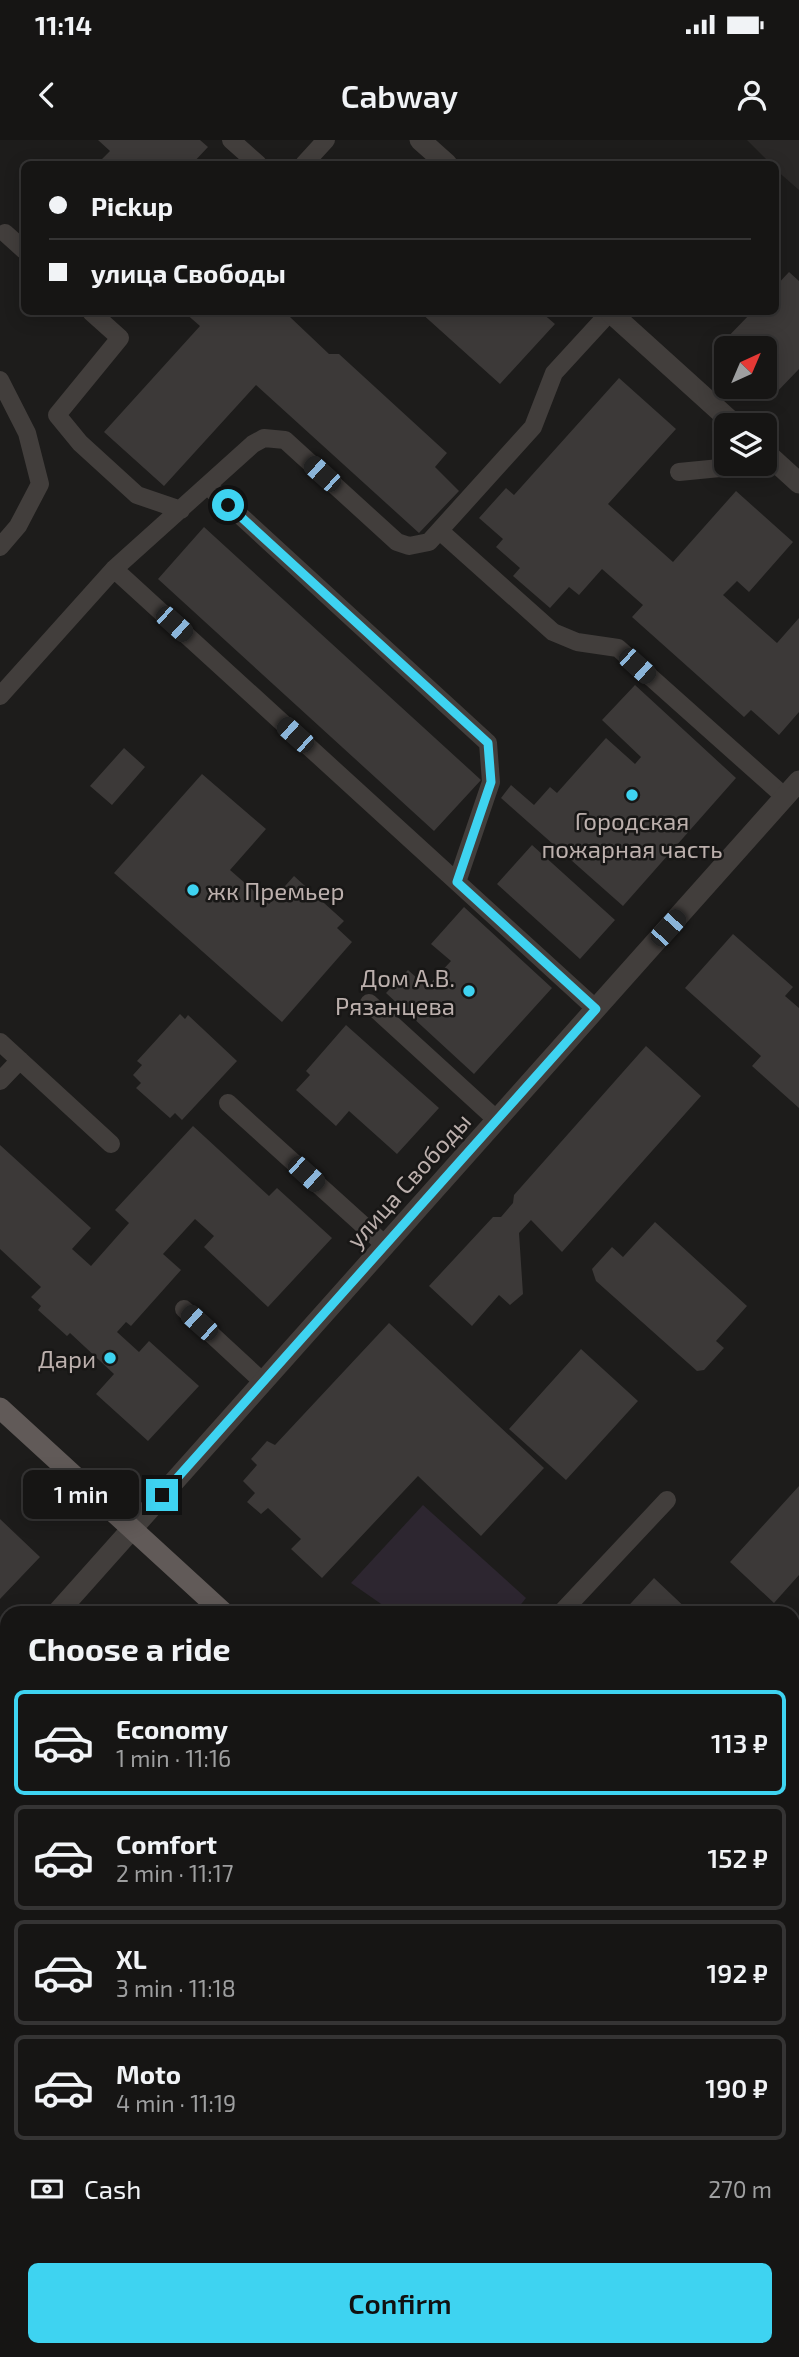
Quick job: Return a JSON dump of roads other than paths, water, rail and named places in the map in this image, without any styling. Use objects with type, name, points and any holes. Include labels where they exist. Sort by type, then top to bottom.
[{"type":"main road","points":[[0,1408],[216,1606]]},
{"type":"street","points":[[420,140],[444,161]]},
{"type":"street","points":[[613,315],[722,413]]},
{"type":"street","points":[[777,463],[799,483]]},
{"type":"street","name":"улица Свободы","points":[[63,1606],[792,789]]},
{"type":"lane","points":[[232,140],[255,161]]},
{"type":"lane","points":[[307,161],[326,140]]},
{"type":"lane","points":[[5,233],[21,247]]},
{"type":"lane","points":[[94,315],[120,338],[57,415],[80,443],[137,495],[181,510]]},
{"type":"lane","points":[[0,696],[114,569],[253,444],[264,438],[285,440],[397,542],[409,546],[429,542],[533,427],[554,373],[607,315]]},
{"type":"lane","points":[[0,380],[27,433],[40,484],[18,526],[0,547]]},
{"type":"lane","points":[[679,472],[714,469]]},
{"type":"lane","points":[[208,486],[488,743],[491,782],[457,882]]},
{"type":"lane","points":[[440,531],[553,632],[577,642],[618,648],[792,789]]},
{"type":"lane","points":[[114,569],[596,1009]]},
{"type":"lane","points":[[369,1003],[497,1120]]},
{"type":"lane","points":[[0,1042],[111,1144]]},
{"type":"lane","points":[[0,1082],[20,1060]]},
{"type":"lane","points":[[228,1103],[385,1245]]},
{"type":"lane","points":[[184,1309],[263,1382]]},
{"type":"lane","points":[[568,1606],[667,1500]]},
{"type":"place","name":"Городская пожарная часть","points":[[632,795]]},
{"type":"place","name":"жк Премьер","points":[[193,890]]},
{"type":"place","name":"Дом А.В. Рязанцева","points":[[469,991]]},
{"type":"place","name":"Дари","points":[[110,1358]]}]
